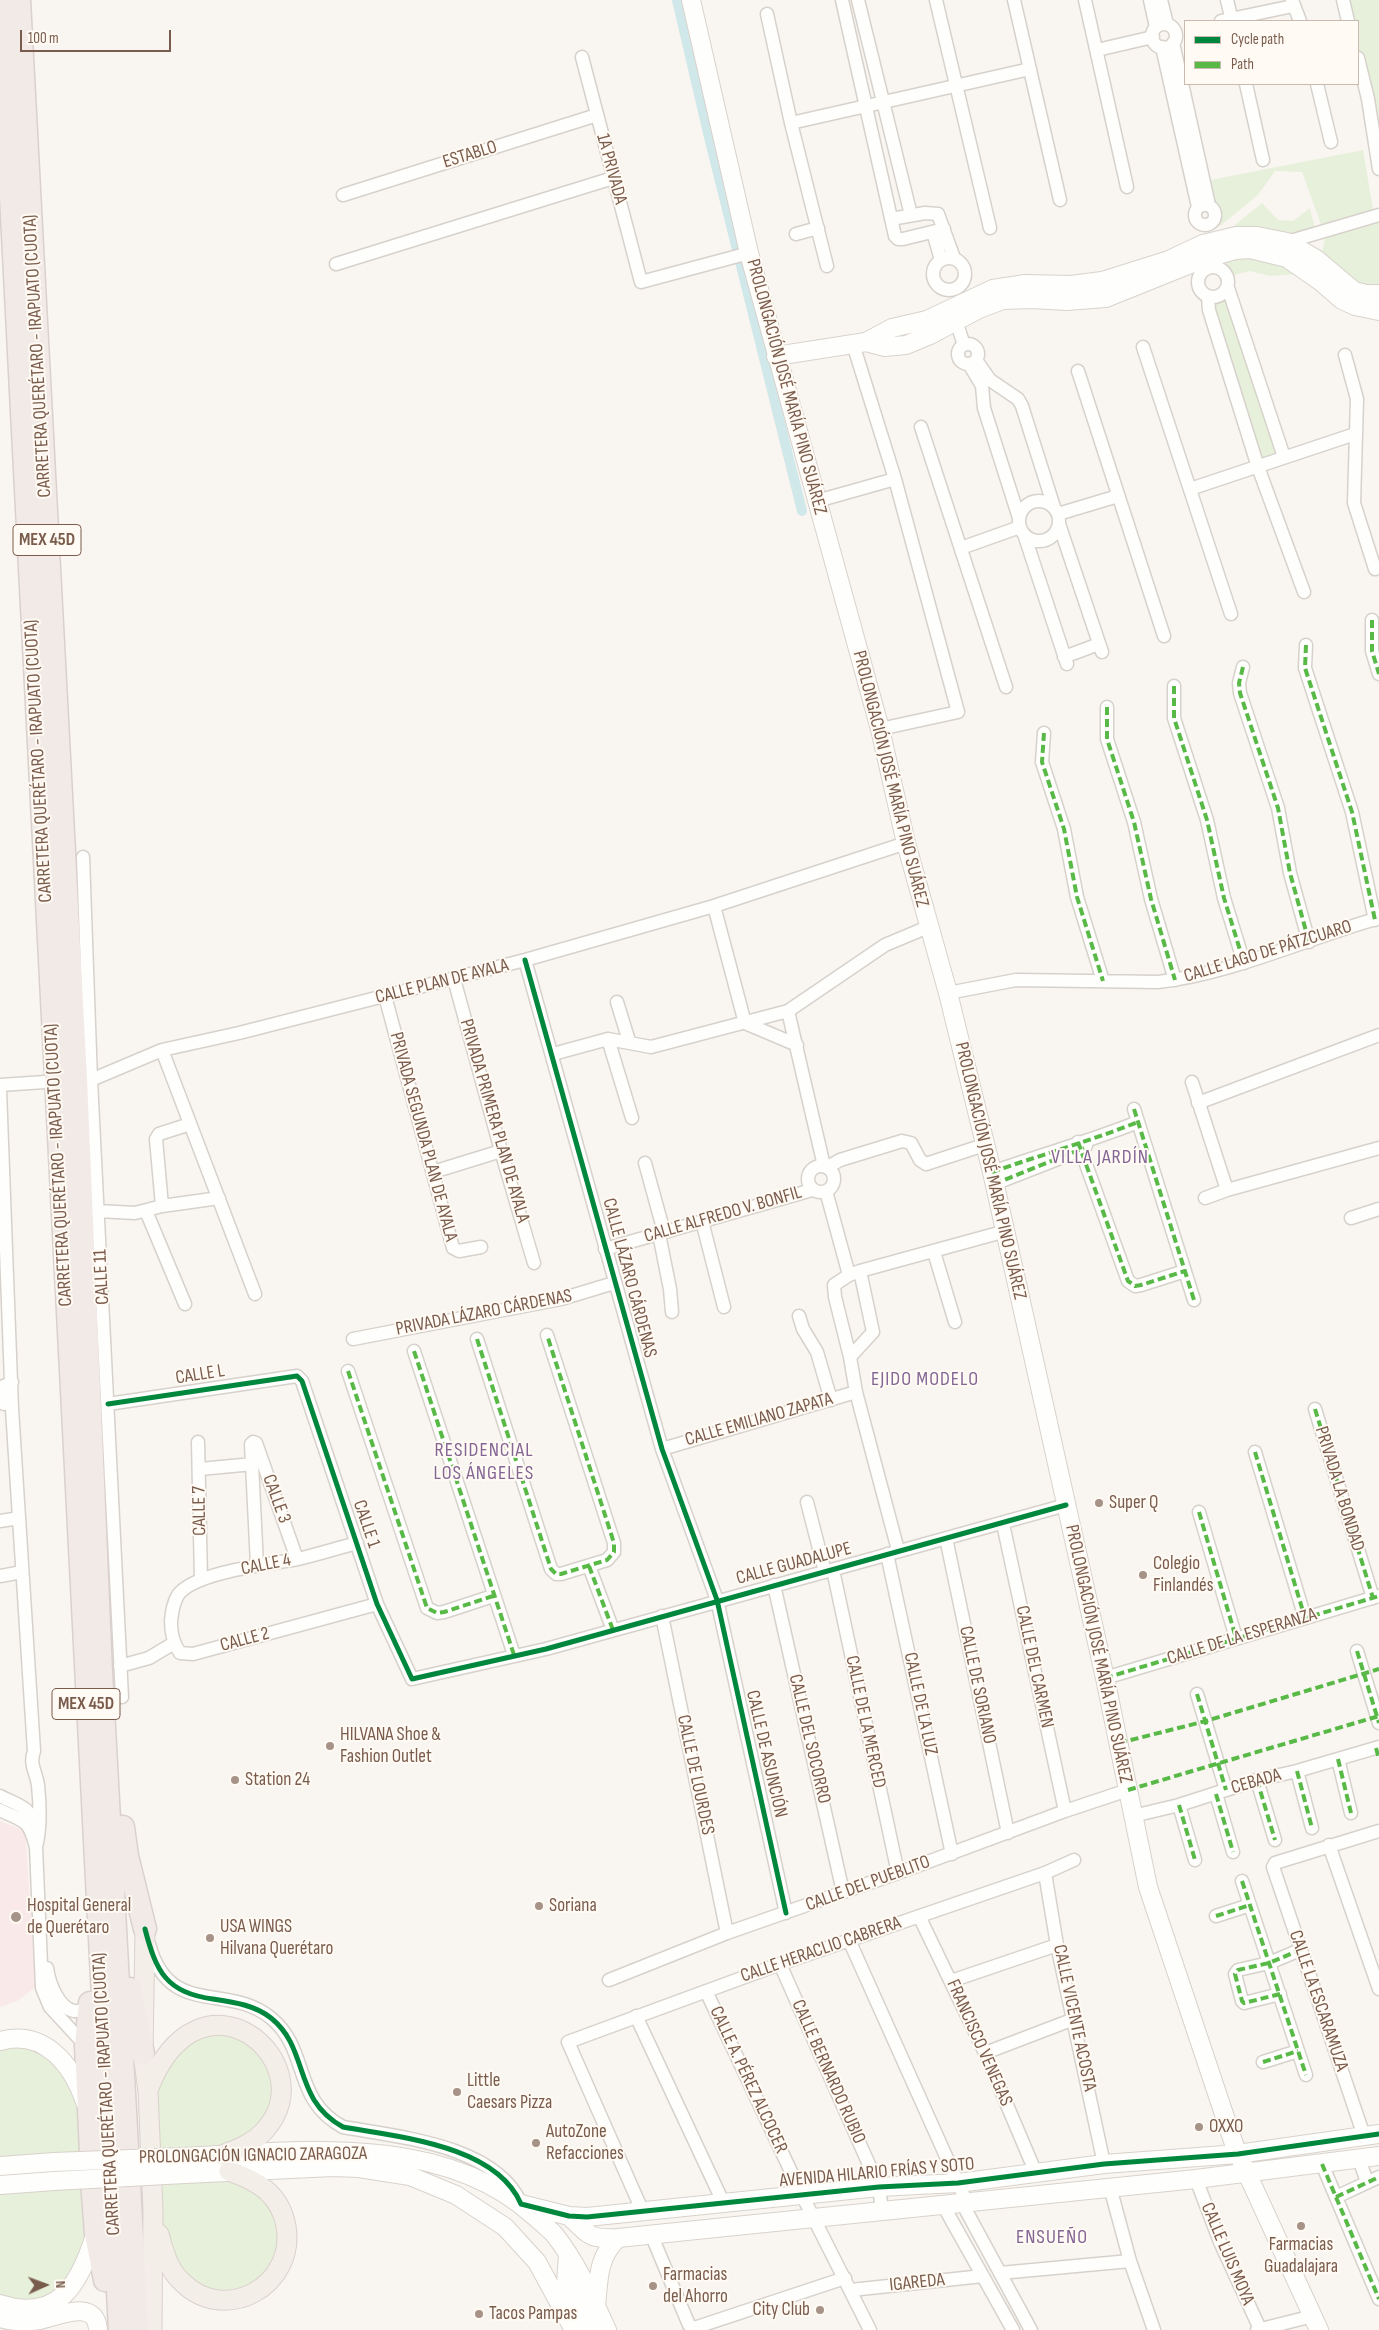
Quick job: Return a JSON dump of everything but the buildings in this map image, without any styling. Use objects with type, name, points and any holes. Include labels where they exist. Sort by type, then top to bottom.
[{"type":"highway","name":"CARRETERA QUERÉTARO - IRAPUATO (CUOTA)","points":[[1,0],[99,1954],[120,2330]]},
{"type":"highway","name":"CARRETERA QUERÉTARO - IRAPUATO (CUOTA)","points":[[19,0],[76,1089],[111,1669],[114,1914],[137,2330]]},
{"type":"highway","points":[[111,1669],[127,1856],[145,1929]]},
{"type":"highway","points":[[114,1914],[143,2054]]},
{"type":"highway","points":[[99,1954],[90,2006],[86,2046],[96,2234],[115,2330]]},
{"type":"main road","name":"PROLONGACIÓN JOSÉ MARÍA PINO SUÁREZ","points":[[691,0],[776,356],[880,729],[906,843],[948,993],[1006,1231],[1105,1678],[1148,1887],[1238,2154],[1316,2323]]},
{"type":"main road","points":[[1212,256],[1236,236],[1256,236],[1286,242],[1316,259],[1354,291],[1366,294],[1379,294]]},
{"type":"main road","points":[[776,356],[859,343],[885,347],[906,345],[954,315],[1003,300],[1067,301],[1106,298],[1212,256],[1234,250],[1250,249],[1280,256],[1320,281],[1342,300],[1355,306],[1379,311]]},
{"type":"main road","points":[[145,1929],[142,1977],[143,2054],[148,2091],[153,2210],[152,2330]]},
{"type":"main road","points":[[148,2091],[161,2060],[176,2043],[194,2030],[223,2026],[242,2031],[267,2049],[277,2067],[281,2086],[279,2105],[272,2121],[259,2136],[244,2146],[226,2163],[274,2196],[283,2213],[286,2226],[286,2252],[279,2271],[267,2285],[250,2295],[232,2300],[216,2299],[195,2291],[182,2283],[167,2260],[153,2210]]},
{"type":"main road","points":[[0,2041],[16,2038],[26,2039],[46,2046],[55,2052],[76,2078],[90,2117]]},
{"type":"main road","name":"AVENIDA HILARIO FRÍAS Y SOTO","points":[[521,2204],[569,2216],[587,2217],[879,2187],[958,2183],[1035,2171],[1104,2164],[1238,2154],[1371,2135]]},
{"type":"main road","name":"PROLONGACIÓN IGNACIO ZARAGOZA","points":[[4,2164],[54,2162],[184,2165],[226,2163],[333,2151],[384,2154],[419,2160],[473,2177],[507,2194],[521,2204],[553,2233],[568,2255],[607,2330]]},
{"type":"main road","name":"AVENIDA HILARIO FRÍAS Y SOTO","points":[[569,2216],[592,2237],[598,2239],[618,2238],[964,2203],[1322,2164],[1379,2156]]},
{"type":"main road","name":"PROLONGACIÓN IGNACIO ZARAGOZA","points":[[226,2163],[359,2168],[410,2176],[456,2195],[504,2227],[537,2262],[574,2330]]},
{"type":"main road","name":"PROLONGACIÓN IGNACIO ZARAGOZA","points":[[4,2186],[54,2182],[184,2165]]},
{"type":"main road","points":[[0,2304],[16,2308],[35,2307],[62,2297],[80,2276],[96,2234]]},
{"type":"main road","points":[[596,2306],[601,2261],[608,2248],[618,2238]]},
{"type":"main road","points":[[568,2255],[566,2283],[588,2330]]},
{"type":"main road","points":[[0,2318],[22,2322],[50,2318],[74,2311],[85,2312],[93,2317],[98,2330]]},
{"type":"street","points":[[842,0],[895,236],[898,239],[938,230]]},
{"type":"street","points":[[858,0],[911,216]]},
{"type":"street","points":[[936,0],[990,228]]},
{"type":"street","points":[[1014,0],[1060,200]]},
{"type":"street","points":[[1085,0],[1127,187]]},
{"type":"street","points":[[1150,0],[1167,34]]},
{"type":"street","points":[[1161,0],[1204,206],[1215,213],[1208,224],[1212,256],[1228,279],[1228,288],[1284,457]]},
{"type":"street","points":[[1227,0],[1228,20],[1293,3],[1300,20]]},
{"type":"street","points":[[1343,0],[1348,20]]},
{"type":"street","points":[[767,14],[791,123],[827,266]]},
{"type":"street","points":[[1097,50],[1167,34]]},
{"type":"street","name":"1A PRIVADA","points":[[582,57],[641,282],[750,253]]},
{"type":"street","points":[[1359,62],[1368,99],[1379,169]]},
{"type":"street","points":[[791,123],[1030,69]]},
{"type":"street","points":[[1246,85],[1263,160]]},
{"type":"street","points":[[1317,85],[1331,142]]},
{"type":"street","name":"ESTABLO","points":[[343,195],[597,116]]},
{"type":"street","points":[[336,264],[613,178]]},
{"type":"street","points":[[1204,206],[1195,218],[1208,224]]},
{"type":"street","points":[[891,219],[936,212],[939,216],[938,230],[948,259]]},
{"type":"street","points":[[1286,242],[1379,215]]},
{"type":"street","points":[[796,234],[818,228]]},
{"type":"street","points":[[1212,256],[1198,282],[1198,288],[1208,297],[1220,297],[1228,288]]},
{"type":"street","points":[[948,259],[960,261],[965,272],[962,284],[952,290],[945,289],[936,282],[934,270],[948,259]]},
{"type":"street","points":[[952,290],[954,315],[964,345],[959,356],[963,362],[973,362],[986,383],[1018,399],[1022,406],[1101,648],[1066,660],[1021,527],[984,408],[986,383]]},
{"type":"street","points":[[1208,297],[1209,310],[1258,467],[1304,592]]},
{"type":"street","points":[[859,343],[958,712],[880,729]]},
{"type":"street","points":[[1143,347],[1231,614]]},
{"type":"street","points":[[1345,355],[1356,391],[1354,503],[1375,569]]},
{"type":"street","points":[[1078,371],[1164,636]]},
{"type":"street","points":[[922,427],[1006,686]]},
{"type":"street","points":[[1190,489],[1355,434]]},
{"type":"street","points":[[817,501],[895,479]]},
{"type":"street","points":[[1057,515],[1118,496]]},
{"type":"street","points":[[1033,501],[1048,502],[1057,515],[1056,532],[1049,538],[1040,541],[1031,540],[1021,527],[1026,505],[1033,501]]},
{"type":"street","points":[[961,548],[1021,527]]},
{"type":"street","points":[[1372,620],[1372,651],[1379,674]]},
{"type":"street","points":[[1306,645],[1305,668],[1352,812],[1377,919]]},
{"type":"street","points":[[1243,667],[1239,683],[1240,693],[1278,808],[1290,873],[1310,942]]},
{"type":"street","points":[[1174,686],[1174,718],[1206,820],[1224,898],[1244,963]]},
{"type":"street","points":[[1107,707],[1107,739],[1134,822],[1151,899],[1175,980]]},
{"type":"street","points":[[1044,733],[1042,762],[1064,829],[1078,897],[1103,981]]},
{"type":"street","name":"CALLE PLAN DE AYALA","points":[[87,1080],[162,1050],[239,1033],[525,960],[714,906],[906,843]]},
{"type":"street","name":"CALLE 11","points":[[83,857],[87,1080],[98,1211],[108,1404],[111,1669],[122,1697]]},
{"type":"street","points":[[714,906],[745,1023]]},
{"type":"street","name":"CALLE LAGO DE PÁTZCUARO","points":[[948,993],[1010,980],[1158,982],[1175,980],[1244,963],[1377,919]]},
{"type":"street","points":[[553,1054],[608,1039],[628,1041],[651,1047],[788,1011],[885,945],[928,927]]},
{"type":"street","name":"CALLE LÁZARO CÁRDENAS","points":[[525,960],[553,1054],[614,1283],[662,1448],[717,1600]]},
{"type":"street","name":"PRIVADA PRIMERA PLAN DE AYALA","points":[[454,979],[534,1263]]},
{"type":"street","name":"PRIVADA SEGUNDA PLAN DE AYALA","points":[[385,996],[453,1248],[458,1251],[481,1247]]},
{"type":"street","points":[[617,1002],[628,1041]]},
{"type":"street","points":[[788,1011],[826,1167]]},
{"type":"street","points":[[745,1023],[797,1045]]},
{"type":"street","points":[[1198,1103],[1379,1035]]},
{"type":"street","points":[[608,1039],[632,1118]]},
{"type":"street","points":[[162,1050],[256,1294]]},
{"type":"street","points":[[0,1085],[45,1082]]},
{"type":"street","points":[[1192,1082],[1227,1190]]},
{"type":"street","points":[[0,1090],[5,1406],[19,1518],[34,1751],[31,1761],[38,1784],[39,1835],[49,1980],[58,1996],[72,2011],[79,2011],[90,2006]]},
{"type":"street","points":[[1134,1109],[1194,1300]]},
{"type":"street","points":[[993,1178],[1138,1122]]},
{"type":"street","points":[[163,1203],[155,1150],[156,1139],[159,1134],[190,1124]]},
{"type":"street","points":[[826,1167],[840,1160],[902,1141],[912,1143],[920,1160],[926,1164],[984,1145]]},
{"type":"street","points":[[1080,1146],[1128,1281],[1135,1286],[1141,1285],[1185,1271]]},
{"type":"street","points":[[1205,1198],[1227,1190],[1379,1148]]},
{"type":"street","points":[[433,1172],[501,1151]]},
{"type":"street","points":[[645,1163],[661,1233],[672,1312]]},
{"type":"street","points":[[818,1165],[826,1167],[832,1172],[834,1183],[826,1191],[817,1192],[812,1190],[808,1185],[808,1173],[818,1165]]},
{"type":"street","name":"CALLE ALFREDO V. BONFIL","points":[[606,1249],[812,1190]]},
{"type":"street","points":[[826,1191],[873,1332],[850,1357]]},
{"type":"street","points":[[98,1211],[125,1213],[146,1211],[163,1203],[219,1198]]},
{"type":"street","points":[[1352,1218],[1379,1209]]},
{"type":"street","points":[[146,1211],[185,1304]]},
{"type":"street","points":[[702,1221],[724,1307]]},
{"type":"street","points":[[854,1273],[1006,1231]]},
{"type":"street","points":[[934,1252],[955,1322]]},
{"type":"street","name":"CALLE DE LA LUZ","points":[[854,1273],[834,1285],[834,1297],[850,1357],[856,1392],[892,1552],[952,1854]]},
{"type":"street","name":"PRIVADA LÁZARO CÁRDENAS","points":[[352,1339],[561,1299],[614,1283]]},
{"type":"street","points":[[799,1316],[803,1329],[817,1352],[831,1400]]},
{"type":"street","points":[[477,1339],[551,1569],[556,1574],[561,1574],[608,1560],[614,1552],[614,1543],[548,1335]]},
{"type":"street","points":[[414,1351],[493,1596],[514,1655]]},
{"type":"street","points":[[348,1371],[427,1608],[431,1611],[444,1612],[493,1596]]},
{"type":"street","name":"CALLE L","points":[[108,1404],[297,1376]]},
{"type":"street","name":"CALLE 1","points":[[297,1376],[302,1381],[377,1604],[412,1679]]},
{"type":"street","name":"CALLE EMILIANO ZAPATA","points":[[662,1448],[856,1392]]},
{"type":"street","name":"PRIVADA LA BONDAD","points":[[1314,1408],[1376,1597]]},
{"type":"street","name":"CALLE 7","points":[[198,1442],[201,1580]]},
{"type":"street","name":"CALLE 3","points":[[253,1464],[251,1445],[253,1442],[256,1443],[297,1559]]},
{"type":"street","points":[[1255,1452],[1305,1618]]},
{"type":"street","points":[[200,1469],[253,1464],[257,1565]]},
{"type":"street","name":"CALLE DE LA MERCED","points":[[807,1502],[829,1571],[898,1874]]},
{"type":"street","name":"CALLE GUADALUPE","points":[[412,1679],[546,1649],[717,1600],[1003,1524],[1066,1505]]},
{"type":"street","points":[[1199,1512],[1236,1638]]},
{"type":"street","points":[[0,1521],[19,1518]]},
{"type":"street","name":"CALLE DEL CARMEN","points":[[1003,1524],[1065,1811]]},
{"type":"street","name":"CALLE DE SORIANO","points":[[946,1538],[1008,1833]]},
{"type":"street","name":"CALLE 4","points":[[174,1643],[171,1631],[172,1609],[179,1594],[201,1580],[257,1565],[297,1559],[357,1543]]},
{"type":"street","points":[[589,1566],[613,1630]]},
{"type":"street","points":[[0,1576],[22,1572]]},
{"type":"street","name":"CALLE DEL SOCORRO","points":[[774,1585],[843,1892]]},
{"type":"street","name":"CALLE DE LA ESPERANZA","points":[[1105,1678],[1376,1597]]},
{"type":"street","name":"CALLE DE ASUNCIÓN","points":[[717,1600],[786,1913]]},
{"type":"street","name":"CALLE 2","points":[[174,1643],[180,1654],[193,1654],[377,1604]]},
{"type":"street","name":"CALLE DE LOURDES","points":[[662,1616],[727,1933]]},
{"type":"street","points":[[111,1669],[149,1658],[174,1643]]},
{"type":"street","points":[[1357,1651],[1379,1723]]},
{"type":"street","points":[[1197,1694],[1221,1792],[1233,1852]]},
{"type":"street","name":"CEBADA","points":[[1133,1816],[1179,1805],[1257,1780],[1338,1758],[1378,1751]]},
{"type":"street","points":[[1338,1758],[1351,1813]]},
{"type":"street","points":[[1297,1770],[1312,1828]]},
{"type":"street","points":[[1257,1780],[1275,1840]]},
{"type":"street","name":"CALLE DEL PUEBLITO","points":[[609,1980],[727,1933],[898,1874],[1065,1811],[1128,1790]]},
{"type":"street","points":[[0,1796],[24,1807],[33,1816],[39,1835],[36,1847]]},
{"type":"street","points":[[1179,1805],[1195,1860]]},
{"type":"street","points":[[0,1810],[30,1827],[36,1847],[42,1988],[50,2007],[86,2046]]},
{"type":"street","points":[[1379,1831],[1330,1845],[1379,1989]]},
{"type":"street","name":"CALLE LA ESCARAMUZA","points":[[1330,1845],[1276,1863],[1273,1867],[1300,1950],[1371,2135]]},
{"type":"street","name":"CALLE HERACLIO CABRERA","points":[[642,2210],[568,2042],[780,1964],[1045,1873],[1074,1860]]},
{"type":"street","name":"CALLE VICENTE ACOSTA","points":[[1045,1873],[1058,1945],[1104,2164]]},
{"type":"street","points":[[1242,1881],[1306,2075]]},
{"type":"street","points":[[1216,1916],[1250,1905]]},
{"type":"street","name":"FRANCISCO VENEGAS","points":[[919,1916],[985,2053],[1035,2171]]},
{"type":"street","points":[[145,1929],[154,1962],[161,1973],[176,1987],[192,1994],[244,2005],[270,2017],[278,2025],[291,2043],[315,2104],[332,2121],[343,2127],[424,2141],[461,2153],[491,2170],[516,2192],[521,2204]]},
{"type":"street","points":[[849,1940],[958,2183],[964,2203],[1031,2330]]},
{"type":"street","points":[[951,1982],[1058,1945]]},
{"type":"street","points":[[1280,1994],[1248,2004],[1242,2002],[1235,1974],[1238,1970],[1269,1963],[1300,1950]]},
{"type":"street","name":"CALLE BERNARDO RUBIO","points":[[780,1964],[879,2187],[882,2211]]},
{"type":"street","name":"CALLE A. PÉREZ ALCOCER","points":[[706,1991],[802,2195],[870,2330]]},
{"type":"street","points":[[636,2016],[722,2202]]},
{"type":"street","points":[[985,2053],[1074,2019]]},
{"type":"street","points":[[1263,2062],[1298,2051]]},
{"type":"street","points":[[1336,2197],[1373,2180],[1359,2159]]},
{"type":"street","points":[[1322,2164],[1379,2298]]},
{"type":"street","name":"CALLE LUIS MOYA","points":[[1196,2178],[1220,2242],[1259,2330],[1316,2323]]},
{"type":"street","points":[[1110,2187],[1130,2262],[1154,2330]]},
{"type":"street","points":[[943,2204],[1014,2330]]},
{"type":"street","points":[[651,2234],[689,2325],[694,2328],[845,2278]]},
{"type":"street","points":[[1000,2273],[1130,2262]]},
{"type":"street","name":"IGAREDA","points":[[851,2290],[982,2276]]},
{"type":"shaded area","name":"Hospital General de Querétaro","points":[[0,1821],[25,1831],[36,1987],[17,2001],[0,2007]]},
{"type":"green space","points":[[1347,0],[1379,0],[1379,148],[1359,54],[1359,20],[1352,20]]},
{"type":"green space","points":[[1363,150],[1374,215],[1322,227],[1302,172],[1275,171],[1258,195],[1220,226],[1211,180]]},
{"type":"green space","points":[[1262,203],[1278,220],[1293,221],[1310,208],[1315,229],[1286,238],[1224,234]]},
{"type":"green space","points":[[1379,222],[1379,286],[1358,288],[1321,257],[1326,234]]},
{"type":"green space","points":[[1225,257],[1273,260],[1300,274],[1270,276],[1250,271],[1230,276]]},
{"type":"green space","points":[[1227,294],[1279,453],[1260,460],[1211,301],[1220,300]]},
{"type":"green space","points":[[232,2030],[272,2064],[275,2107],[242,2143],[154,2155],[152,2088],[185,2039]]},
{"type":"green space","points":[[3,2045],[42,2050],[75,2088],[87,2155],[15,2160],[0,2156],[0,2047]]},
{"type":"green space","points":[[232,2175],[266,2193],[282,2230],[268,2279],[223,2296],[176,2275],[162,2235],[154,2179]]},
{"type":"green space","points":[[88,2185],[91,2235],[78,2274],[45,2302],[0,2300],[0,2192]]},
{"type":"waterway","points":[[677,0],[802,511]]},
{"type":"marked path","points":[[1372,620],[1372,651],[1379,674]]},
{"type":"marked path","points":[[1306,645],[1305,668],[1352,812],[1375,920]]},
{"type":"marked path","points":[[1243,667],[1239,683],[1240,693],[1278,808],[1290,873],[1309,942]]},
{"type":"marked path","points":[[1174,686],[1174,718],[1207,820],[1224,898],[1244,963]]},
{"type":"marked path","points":[[1107,707],[1107,739],[1134,822],[1151,899],[1175,980]]},
{"type":"marked path","points":[[1044,733],[1042,762],[1064,829],[1077,897],[1103,981]]},
{"type":"marked path","points":[[1134,1109],[1194,1300]]},
{"type":"marked path","points":[[992,1172],[1138,1122]]},
{"type":"marked path","points":[[1078,1142],[1128,1281],[1135,1286],[1141,1285],[1185,1271]]},
{"type":"marked path","points":[[994,1184],[1084,1148]]},
{"type":"marked path","points":[[477,1339],[551,1569],[556,1574],[561,1574],[607,1560],[614,1552],[614,1543],[547,1335]]},
{"type":"marked path","points":[[414,1351],[514,1655]]},
{"type":"marked path","points":[[348,1371],[427,1608],[437,1613],[444,1612],[493,1596]]},
{"type":"marked path","points":[[1315,1409],[1373,1598]]},
{"type":"marked path","points":[[1255,1452],[1305,1618]]},
{"type":"marked path","points":[[1199,1512],[1236,1638]]},
{"type":"marked path","points":[[589,1566],[613,1630]]},
{"type":"marked path","points":[[1105,1678],[1379,1596]]},
{"type":"marked path","points":[[1357,1651],[1379,1723]]},
{"type":"marked path","points":[[1119,1743],[1206,1721],[1379,1669]]},
{"type":"marked path","points":[[1197,1694],[1226,1790]]},
{"type":"marked path","points":[[1128,1790],[1379,1716]]},
{"type":"marked path","points":[[1376,1748],[1379,1759]]},
{"type":"marked path","points":[[1338,1759],[1351,1813]]},
{"type":"marked path","points":[[1297,1771],[1312,1828]]},
{"type":"marked path","points":[[1257,1780],[1275,1840]]},
{"type":"marked path","points":[[1216,1794],[1233,1852]]},
{"type":"marked path","points":[[1179,1805],[1195,1860]]},
{"type":"marked path","points":[[1242,1881],[1306,2075]]},
{"type":"marked path","points":[[1216,1916],[1250,1905]]},
{"type":"marked path","points":[[1280,1994],[1244,2003],[1235,1974],[1238,1970],[1269,1963],[1300,1950]]},
{"type":"marked path","points":[[1263,2062],[1298,2051]]},
{"type":"marked path","points":[[1322,2164],[1379,2299]]},
{"type":"marked path","points":[[1336,2197],[1379,2177]]},
{"type":"cycle path","points":[[525,960],[662,1449],[717,1600],[786,1913]]},
{"type":"cycle path","points":[[108,1404],[297,1376],[302,1381],[377,1604],[412,1679],[546,1649],[1066,1505]]},
{"type":"cycle path","points":[[145,1929],[159,1968],[174,1985],[197,1996],[251,2007],[271,2018],[283,2030],[292,2044],[308,2088],[316,2103],[327,2116],[343,2127],[417,2140],[468,2156],[490,2168],[508,2184],[521,2204],[569,2216],[587,2217],[879,2187],[958,2183],[1104,2164],[1238,2154],[1379,2134]]},
{"type":"place","name":"Super Q","points":[[1099,1503]]},
{"type":"place","name":"Colegio Finlandés","points":[[1143,1575]]},
{"type":"place","name":"HILVANA Shoe & Fashion Outlet","points":[[330,1746]]},
{"type":"place","name":"Station 24","points":[[235,1780]]},
{"type":"place","name":"Soriana","points":[[539,1906]]},
{"type":"place","name":"Hospital General de Querétaro","points":[[16,1917]]},
{"type":"place","name":"USA WINGS Hilvana Querétaro","points":[[210,1938]]},
{"type":"place","name":"Little Caesars Pizza","points":[[457,2092]]},
{"type":"place","name":"OXXO","points":[[1199,2127]]},
{"type":"place","name":"AutoZone Refacciones","points":[[536,2143]]},
{"type":"place","name":"Farmacias Guadalajara","points":[[1301,2226]]},
{"type":"place","name":"Farmacias del Ahorro","points":[[653,2286]]},
{"type":"place","name":"City Club","points":[[820,2310]]},
{"type":"place","name":"Tacos Pampas","points":[[479,2314]]},
{"type":"district","name":"VILLA JARDÍN","points":[[1100,1158]]},
{"type":"district","name":"EJIDO MODELO","points":[[925,1380]]},
{"type":"district","name":"RESIDENCIAL LOS ÁNGELES","points":[[484,1462]]},
{"type":"district","name":"ENSUEÑO","points":[[1052,2238]]}]
